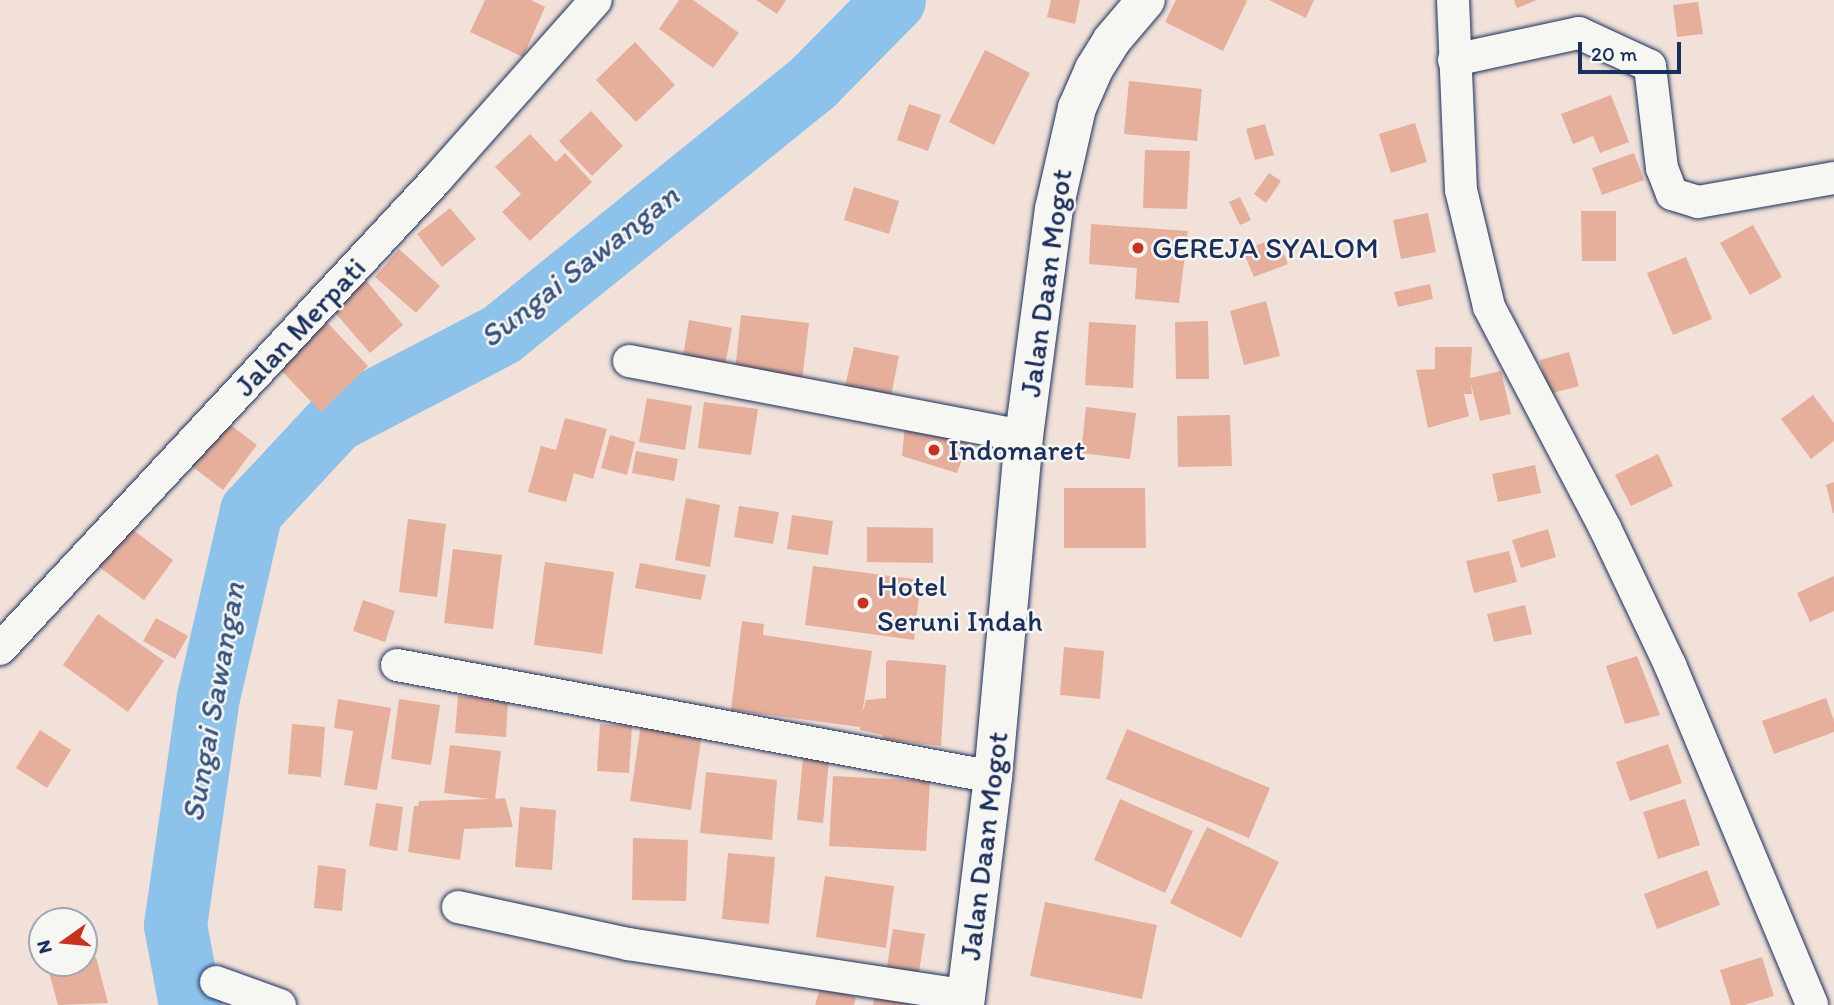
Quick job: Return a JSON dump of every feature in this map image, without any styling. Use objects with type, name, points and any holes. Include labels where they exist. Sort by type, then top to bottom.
[{"type":"main road","name":"Jalan Daan Mogot","points":[[966,1001],[993,777],[1024,436],[1048,242],[1073,120],[1094,69],[1112,40],[1146,0]]},
{"type":"street","name":"Jalan Merpati","points":[[0,649],[437,179],[596,0]]},
{"type":"street","points":[[1453,0],[1461,190],[1489,307],[1605,528],[1670,666],[1812,1005]]},
{"type":"street","points":[[1454,60],[1579,33],[1650,66],[1662,168],[1672,194],[1698,202],[1834,178]]},
{"type":"street","points":[[629,361],[1024,436]]},
{"type":"street","points":[[397,664],[993,777]]},
{"type":"street","points":[[458,907],[628,944],[966,1001]]},
{"type":"street","points":[[216,982],[280,1005]]},
{"type":"building","points":[[485,0],[531,0],[545,7],[523,57],[470,32]]},
{"type":"building","points":[[679,0],[693,0],[739,33],[713,68],[659,29]]},
{"type":"building","points":[[756,0],[786,0],[777,14]]},
{"type":"building","points":[[1051,0],[1080,0],[1075,24],[1047,17]]},
{"type":"building","points":[[1176,0],[1247,1],[1223,51],[1165,22]]},
{"type":"building","points":[[1269,0],[1314,0],[1306,18]]},
{"type":"building","points":[[1514,0],[1537,0],[1517,8]]},
{"type":"building","points":[[1698,2],[1703,34],[1677,37],[1673,5]]},
{"type":"building","points":[[635,42],[675,85],[636,122],[596,80]]},
{"type":"building","points":[[985,50],[1030,73],[994,145],[949,122]]},
{"type":"building","points":[[1129,81],[1202,89],[1197,141],[1124,134]]},
{"type":"building","points":[[1611,95],[1629,142],[1600,153],[1593,136],[1573,144],[1561,114]]},
{"type":"building","points":[[909,104],[941,115],[928,151],[897,140]]},
{"type":"building","points":[[591,111],[623,146],[592,176],[559,141]]},
{"type":"building","points":[[1415,123],[1427,162],[1391,173],[1379,134]]},
{"type":"building","points":[[1265,124],[1274,155],[1255,160],[1246,129]]},
{"type":"building","points":[[530,134],[556,162],[565,153],[592,182],[530,241],[502,212],[521,194],[495,167]]},
{"type":"building","points":[[1145,150],[1190,151],[1187,209],[1143,208]]},
{"type":"building","points":[[1634,153],[1644,180],[1602,195],[1592,168]]},
{"type":"building","points":[[1269,173],[1281,181],[1266,203],[1254,194]]},
{"type":"building","points":[[854,187],[899,201],[889,234],[844,220]]},
{"type":"building","points":[[1240,197],[1251,220],[1240,225],[1229,202]]},
{"type":"building","points":[[450,208],[476,239],[442,267],[417,234]]},
{"type":"building","points":[[1581,211],[1616,211],[1616,261],[1582,261]]},
{"type":"building","points":[[1428,213],[1436,252],[1401,259],[1393,220]]},
{"type":"building","name":"GEREJA SYALOM","points":[[1091,224],[1188,231],[1179,303],[1135,299],[1137,268],[1089,264]]},
{"type":"building","points":[[1753,225],[1782,277],[1750,295],[1720,243]]},
{"type":"building","points":[[1277,237],[1288,264],[1254,277],[1243,251]]},
{"type":"building","points":[[399,249],[440,286],[416,313],[375,277]]},
{"type":"building","points":[[1686,257],[1712,319],[1673,335],[1647,273]]},
{"type":"building","points":[[364,278],[403,325],[370,353],[330,307]]},
{"type":"building","points":[[1430,284],[1433,299],[1398,307],[1394,292]]},
{"type":"building","points":[[1266,301],[1280,356],[1244,365],[1230,311]]},
{"type":"building","points":[[741,315],[809,323],[801,389],[734,380]]},
{"type":"building","points":[[323,318],[368,366],[321,412],[275,364]]},
{"type":"building","points":[[689,320],[732,328],[723,376],[681,368]]},
{"type":"building","points":[[1208,321],[1209,379],[1176,379],[1175,322]]},
{"type":"building","points":[[1089,322],[1136,325],[1133,388],[1085,385]]},
{"type":"building","points":[[854,347],[899,356],[890,401],[844,391]]},
{"type":"building","points":[[1435,347],[1472,347],[1470,378],[1501,371],[1511,414],[1480,421],[1471,384],[1472,394],[1464,394],[1469,416],[1428,428],[1416,370],[1435,369]]},
{"type":"building","points":[[1569,352],[1579,386],[1549,394],[1540,360]]},
{"type":"building","points":[[1813,395],[1834,423],[1834,441],[1811,459],[1781,419]]},
{"type":"building","points":[[647,398],[692,406],[685,450],[639,442]]},
{"type":"building","points":[[704,402],[758,409],[751,455],[698,448]]},
{"type":"building","points":[[1086,407],[1136,413],[1130,459],[1081,453]]},
{"type":"building","points":[[1230,415],[1232,466],[1178,467],[1177,416]]},
{"type":"building","points":[[565,418],[607,429],[593,479],[574,473],[566,502],[528,492],[541,446],[556,450]]},
{"type":"building","points":[[224,420],[257,445],[223,490],[190,465]]},
{"type":"building","name":"Indomaret","points":[[905,425],[968,443],[957,473],[902,456]]},
{"type":"building","points":[[610,435],[635,442],[627,475],[601,468]]},
{"type":"building","points":[[636,451],[678,459],[674,481],[632,473]]},
{"type":"building","points":[[1658,454],[1673,486],[1631,506],[1615,475]]},
{"type":"building","points":[[1535,465],[1541,493],[1498,502],[1492,474]]},
{"type":"building","points":[[1834,482],[1834,513],[1833,513],[1826,485]]},
{"type":"building","points":[[1064,488],[1145,488],[1146,548],[1064,548]]},
{"type":"building","points":[[686,498],[720,505],[710,567],[675,560]]},
{"type":"building","points":[[739,506],[779,512],[773,544],[734,537]]},
{"type":"building","points":[[792,515],[833,521],[828,555],[787,549]]},
{"type":"building","points":[[408,519],[446,524],[437,597],[399,592]]},
{"type":"building","points":[[128,526],[173,560],[144,600],[99,567]]},
{"type":"building","points":[[867,527],[933,528],[933,563],[867,562]]},
{"type":"building","points":[[1548,529],[1556,557],[1521,568],[1512,540]]},
{"type":"building","points":[[453,549],[502,555],[493,629],[444,623]]},
{"type":"building","points":[[1509,551],[1517,582],[1474,593],[1466,561]]},
{"type":"building","points":[[545,562],[614,572],[602,654],[534,645]]},
{"type":"building","points":[[640,563],[706,575],[701,600],[635,588]]},
{"type":"building","name":"Hotel Seruni Indah","points":[[813,566],[921,580],[914,640],[805,625]]},
{"type":"building","points":[[1834,576],[1834,611],[1810,622],[1797,593]]},
{"type":"building","points":[[363,600],[395,611],[385,642],[353,631]]},
{"type":"building","points":[[1525,605],[1532,634],[1494,642],[1487,614]]},
{"type":"building","points":[[98,614],[164,661],[128,712],[63,665]]},
{"type":"building","points":[[156,618],[188,636],[175,659],[143,641]]},
{"type":"building","points":[[742,621],[764,624],[763,635],[872,651],[862,714],[866,700],[886,698],[886,662],[889,660],[946,665],[941,746],[883,739],[883,735],[860,730],[860,727],[731,710]]},
{"type":"building","points":[[1064,647],[1104,651],[1100,699],[1060,695]]},
{"type":"building","points":[[1637,656],[1660,715],[1625,724],[1606,666]]},
{"type":"building","points":[[458,696],[508,700],[506,737],[455,733]]},
{"type":"building","points":[[1826,698],[1834,721],[1834,732],[1774,754],[1762,721]]},
{"type":"building","points":[[338,699],[391,708],[377,790],[344,785],[353,731],[334,728]]},
{"type":"building","points":[[399,699],[440,705],[431,765],[391,759]]},
{"type":"building","points":[[642,716],[703,725],[691,810],[630,801]]},
{"type":"building","points":[[292,724],[325,727],[321,777],[288,774]]},
{"type":"building","points":[[600,724],[632,726],[629,773],[597,771]]},
{"type":"building","points":[[1127,729],[1270,788],[1249,838],[1106,779]]},
{"type":"building","points":[[40,730],[71,750],[47,788],[16,768]]},
{"type":"building","points":[[1668,744],[1682,783],[1630,801],[1616,762]]},
{"type":"building","points":[[450,745],[501,751],[495,799],[505,798],[513,827],[464,829],[460,860],[408,852],[414,806],[418,806],[419,801],[490,799],[444,793]]},
{"type":"building","points":[[804,748],[830,750],[823,823],[797,820]]},
{"type":"building","points":[[706,772],[777,780],[772,840],[700,833]]},
{"type":"building","points":[[833,776],[930,781],[926,851],[829,846]]},
{"type":"building","points":[[1120,799],[1193,831],[1165,893],[1094,860]]},
{"type":"building","points":[[1685,799],[1700,845],[1658,859],[1643,812]]},
{"type":"building","points":[[376,803],[403,807],[397,851],[369,846]]},
{"type":"building","points":[[520,807],[556,810],[552,870],[515,867]]},
{"type":"building","points":[[1207,827],[1279,862],[1241,938],[1170,903]]},
{"type":"building","points":[[633,838],[688,840],[686,901],[632,900]]},
{"type":"building","points":[[728,853],[775,857],[769,924],[722,919]]},
{"type":"building","points":[[318,865],[346,869],[342,911],[314,908]]},
{"type":"building","points":[[1707,870],[1720,905],[1657,929],[1644,894]]},
{"type":"building","points":[[825,876],[894,886],[886,948],[816,937]]},
{"type":"building","points":[[1045,902],[1157,925],[1142,999],[1030,976]]},
{"type":"building","points":[[893,929],[925,934],[918,978],[886,973]]},
{"type":"building","points":[[1762,957],[1774,996],[1744,1005],[1731,1005],[1720,970]]},
{"type":"building","points":[[98,965],[108,1003],[58,1005],[50,977],[98,977]]},
{"type":"building","points":[[821,986],[856,997],[854,1005],[815,1005]]},
{"type":"building","points":[[876,987],[919,996],[917,1005],[873,1005]]},
{"type":"waterway","name":"Sungai Sawangan","points":[[190,1005],[175,925],[208,697],[251,511],[336,420],[501,334],[814,81],[894,0]]},
{"type":"place","name":"GEREJA SYALOM","points":[[1138,248]]},
{"type":"place","name":"Indomaret","points":[[934,450]]},
{"type":"place","name":"Hotel Seruni Indah","points":[[863,603]]}]
